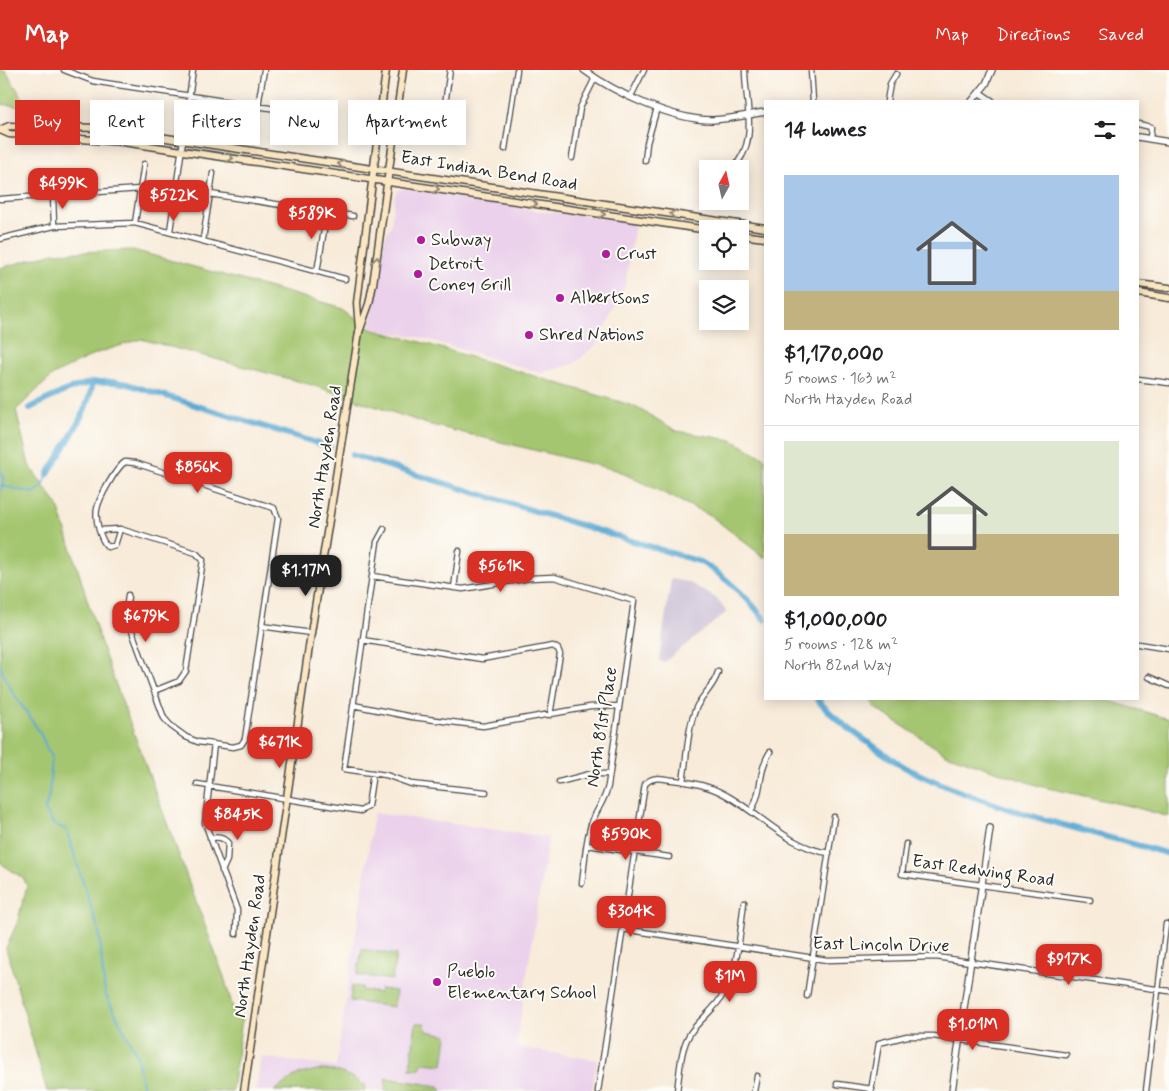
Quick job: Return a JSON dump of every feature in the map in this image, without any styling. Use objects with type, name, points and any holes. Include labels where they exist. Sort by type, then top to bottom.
[{"type":"main road","name":"North Hayden Road","points":[[359,332],[357,303],[372,168],[386,70]]},
{"type":"main road","name":"North Hayden Road","points":[[244,1091],[311,633],[359,332],[369,304],[390,171],[403,70]]},
{"type":"main road","name":"East Indian Bend Road","points":[[0,130],[9,126],[70,126],[174,139]]},
{"type":"main road","name":"East Indian Bend Road","points":[[0,130],[9,134],[123,142],[699,229]]},
{"type":"main road","name":"East Indian Bend Road","points":[[217,145],[764,228]]},
{"type":"main road","points":[[749,235],[764,238]]},
{"type":"main road","points":[[1139,284],[1169,288]]},
{"type":"main road","points":[[1139,293],[1169,298]]},
{"type":"street","points":[[64,70],[93,81],[217,100]]},
{"type":"street","points":[[188,100],[193,70]]},
{"type":"street","points":[[259,100],[264,70]]},
{"type":"street","points":[[446,100],[450,70]]},
{"type":"street","points":[[505,149],[518,70]]},
{"type":"street","points":[[584,70],[595,78],[631,96],[657,108],[682,116],[704,119],[764,112]]},
{"type":"street","points":[[631,96],[644,70]]},
{"type":"street","points":[[740,160],[747,146],[749,136],[745,70]]},
{"type":"street","points":[[811,70],[813,100]]},
{"type":"street","points":[[973,100],[980,93],[992,70]]},
{"type":"street","points":[[886,100],[890,84],[896,74]]},
{"type":"street","points":[[572,158],[580,108],[595,78]]},
{"type":"street","points":[[980,93],[990,100]]},
{"type":"street","points":[[645,161],[650,128],[657,108]]},
{"type":"street","points":[[1139,124],[1151,127],[1150,139]]},
{"type":"street","points":[[1139,137],[1169,142]]},
{"type":"street","points":[[170,231],[183,145]]},
{"type":"street","points":[[135,223],[144,164]]},
{"type":"street","points":[[203,240],[214,172]]},
{"type":"street","points":[[0,199],[140,189]]},
{"type":"street","points":[[210,194],[353,216]]},
{"type":"street","points":[[53,195],[54,226]]},
{"type":"street","points":[[317,272],[327,212]]},
{"type":"street","points":[[0,239],[54,226],[135,223],[345,279]]},
{"type":"street","points":[[1139,379],[1169,383]]},
{"type":"street","points":[[120,529],[115,545],[111,547],[105,544],[100,530],[97,511],[119,467],[126,462],[135,463],[231,494],[274,508],[277,511],[245,739],[241,745],[232,747],[198,742],[176,731],[164,718],[126,613],[128,595]]},
{"type":"street","points":[[100,530],[120,529],[196,553],[202,557],[203,564],[186,672],[179,681],[154,691]]},
{"type":"street","points":[[384,529],[377,542],[344,769],[386,775],[410,784],[486,792]]},
{"type":"street","points":[[372,576],[454,588],[459,551]]},
{"type":"street","name":"North 81st Place","points":[[454,588],[474,588],[530,578],[554,577],[634,602],[606,797],[593,821],[587,845],[582,883]]},
{"type":"street","points":[[262,626],[311,633]]},
{"type":"street","points":[[362,640],[482,659],[554,646],[560,654],[550,715]]},
{"type":"street","points":[[1139,644],[1169,649]]},
{"type":"street","points":[[683,782],[693,717],[701,700],[715,684],[718,672]]},
{"type":"street","points":[[1149,677],[1169,686]]},
{"type":"street","points":[[353,705],[412,717],[483,726],[590,707],[619,706]]},
{"type":"street","points":[[214,744],[204,817],[238,915],[236,934]]},
{"type":"street","points":[[751,810],[758,797],[763,765],[770,752]]},
{"type":"street","points":[[197,784],[355,811],[365,809],[368,806],[373,773]]},
{"type":"street","points":[[559,782],[590,774],[609,774]]},
{"type":"street","points":[[598,1091],[645,784],[649,779],[656,778],[683,782],[720,792],[751,810],[803,847],[829,853]]},
{"type":"street","points":[[807,996],[834,817]]},
{"type":"street","points":[[952,1091],[990,828]]},
{"type":"street","points":[[210,838],[218,837],[225,839],[228,843],[227,860],[222,871]]},
{"type":"street","name":"East Redwing Road","points":[[906,844],[902,874],[1090,900]]},
{"type":"street","points":[[587,845],[669,857]]},
{"type":"street","points":[[677,1091],[686,1040],[724,993],[736,963],[744,902]]},
{"type":"street","points":[[1146,1091],[1166,924]]},
{"type":"street","name":"East Lincoln Drive","points":[[623,929],[813,958],[858,960],[920,956],[1169,991]]},
{"type":"street","points":[[837,1084],[871,1090],[879,1043],[921,1035],[1066,1055]]},
{"type":"street","points":[[754,1091],[757,1076]]},
{"type":"shaded area","points":[[404,188],[497,202],[544,212],[565,212],[635,223],[625,286],[599,342],[574,364],[541,373],[419,337],[370,329],[384,241],[391,225],[395,195],[398,190]]},
{"type":"shaded area","points":[[671,579],[688,582],[716,598],[727,612],[664,662],[659,661]]},
{"type":"shaded area","name":"Pueblo Elementary School","points":[[374,813],[548,837],[516,1047],[597,1060],[592,1091],[256,1091],[261,1057],[336,1067]]},
{"type":"green space","points":[[0,70],[5,70],[24,100],[15,100],[15,106],[0,104]]},
{"type":"green space","points":[[133,250],[343,308],[370,329],[417,341],[634,406],[677,431],[732,440],[764,457],[764,557],[711,516],[616,470],[427,424],[312,385],[141,339],[97,353],[53,375],[16,410],[29,465],[58,506],[103,650],[224,977],[236,1018],[242,1019],[232,1091],[47,1091],[6,948],[17,923],[27,886],[24,879],[2,864],[0,856],[0,268],[54,253]]},
{"type":"green space","points":[[871,700],[1106,700],[1169,719],[1169,817],[1134,807],[1039,786],[946,754],[875,708]]},
{"type":"green space","points":[[362,949],[396,955],[392,980],[357,975]]},
{"type":"green space","points":[[352,986],[362,987],[362,990],[379,993],[380,989],[396,991],[394,1007],[350,1001]]},
{"type":"green space","points":[[416,1023],[425,1023],[426,1031],[447,1035],[443,1065],[423,1063],[419,1069],[410,1069]]},
{"type":"green space","points":[[317,1070],[337,1072],[349,1076],[365,1086],[365,1091],[274,1091],[296,1075]]},
{"type":"green space","points":[[386,1078],[439,1086],[442,1091],[385,1091]]},
{"type":"waterway","points":[[48,474],[81,418],[93,382]]},
{"type":"waterway","points":[[30,408],[77,387],[100,382],[113,382],[127,384],[330,447]]},
{"type":"waterway","points":[[352,455],[701,562],[736,588],[764,619]]},
{"type":"waterway","points":[[0,468],[4,481],[0,491]]},
{"type":"waterway","points":[[2,486],[34,493],[41,488],[48,474]]},
{"type":"waterway","points":[[0,664],[8,684],[36,726],[52,756],[49,795],[45,810],[54,825],[66,829],[99,932],[105,994],[137,1055],[143,1091]]},
{"type":"waterway","points":[[818,700],[841,722],[889,757],[910,770],[941,784],[1037,818],[1169,854]]},
{"type":"place","name":"Subway","points":[[421,240]]},
{"type":"place","name":"Crust","points":[[606,254]]},
{"type":"place","name":"Detroit Coney Grill","points":[[418,274]]},
{"type":"place","name":"Albertsons","points":[[560,298]]},
{"type":"place","name":"Shred Nations","points":[[529,335]]},
{"type":"place","name":"Pueblo Elementary School","points":[[437,982]]}]
